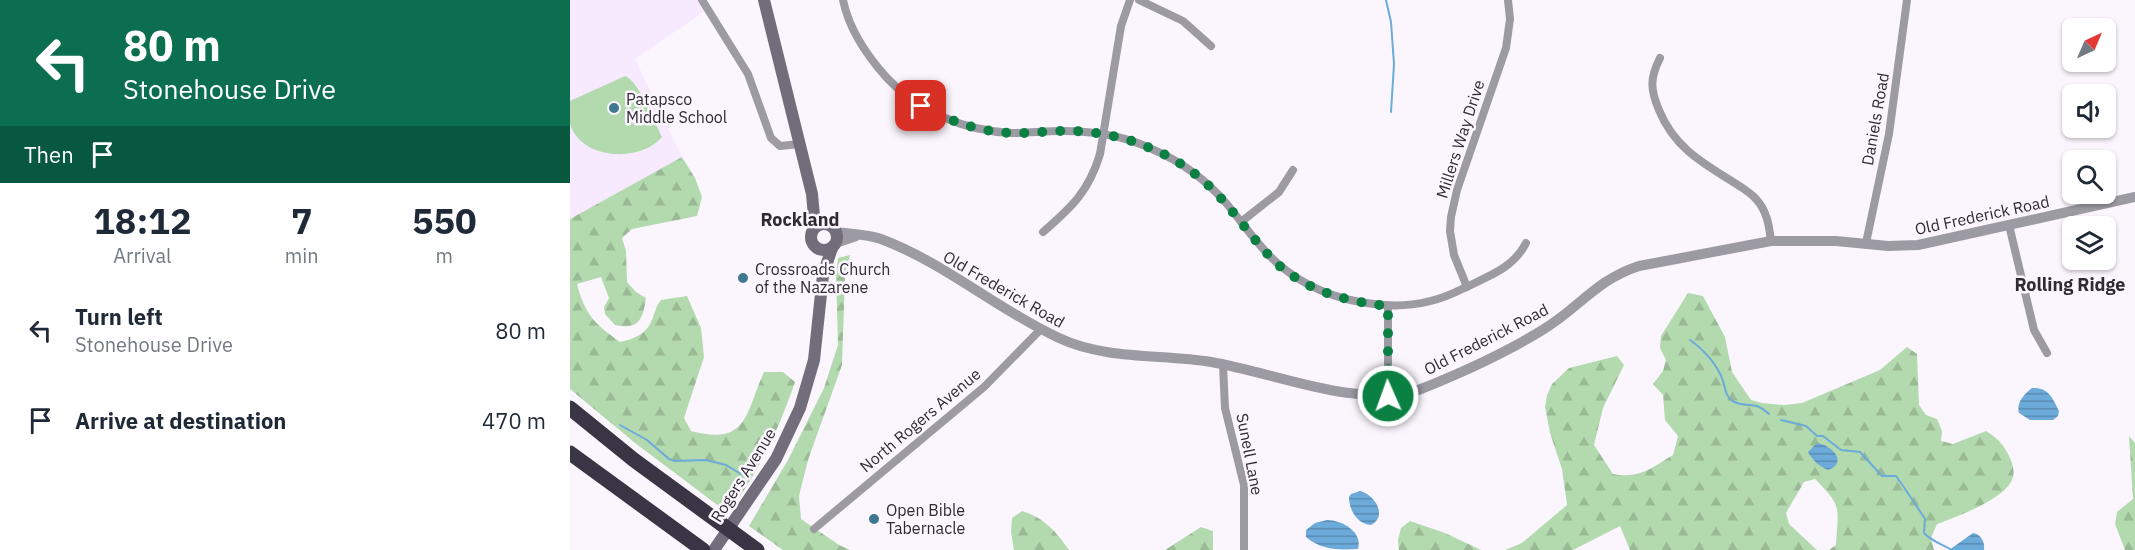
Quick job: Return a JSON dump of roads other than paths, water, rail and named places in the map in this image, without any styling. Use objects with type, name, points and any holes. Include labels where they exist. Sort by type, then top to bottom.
[{"type":"highway","points":[[570,408],[634,460],[757,550]]},
{"type":"highway","points":[[570,453],[704,550]]},
{"type":"main road","points":[[764,0],[812,194],[814,216],[811,238],[816,247],[825,250],[834,237]]},
{"type":"main road","points":[[812,194],[834,237]]},
{"type":"main road","points":[[813,230],[821,224],[834,237]]},
{"type":"main road","name":"Rogers Avenue","points":[[714,550],[776,459],[800,408],[814,360],[823,275],[834,237]]},
{"type":"main road","name":"Rogers Avenue","points":[[816,247],[823,275]]},
{"type":"street","points":[[702,0],[748,74],[771,138],[780,146],[800,144]]},
{"type":"street","points":[[843,0],[849,21],[858,39],[881,72],[907,96],[937,114],[954,122],[990,131],[1012,133],[1077,131],[1103,134],[1150,147],[1187,168],[1213,190],[1274,261],[1309,286],[1340,298],[1388,306],[1412,305],[1433,300],[1467,287],[1515,261],[1526,243]]},
{"type":"street","points":[[1044,232],[1076,202],[1084,192],[1096,168],[1121,26],[1130,0]]},
{"type":"street","points":[[1139,0],[1183,21],[1211,46]]},
{"type":"street","name":"Millers Way Drive","points":[[1467,287],[1453,249],[1450,231],[1451,217],[1457,190],[1506,48],[1510,19],[1508,0]]},
{"type":"street","name":"Daniels Road","points":[[1866,243],[1889,134],[1907,0]]},
{"type":"street","points":[[1660,58],[1652,81],[1658,107],[1670,132],[1692,156],[1755,198],[1765,212],[1771,241]]},
{"type":"street","points":[[1241,222],[1279,192],[1293,170]]},
{"type":"street","name":"Old Frederick Road","points":[[834,237],[860,235],[880,238],[1041,329],[1095,350],[1189,359],[1364,396],[1388,396],[1416,391],[1526,340],[1561,318],[1600,285],[1623,272],[1659,262],[1771,241],[1802,240],[1897,246],[1918,245],[2135,197]]},
{"type":"street","points":[[2009,225],[2034,330],[2047,353]]},
{"type":"street","points":[[1388,306],[1388,396]]},
{"type":"street","name":"North Rogers Avenue","points":[[814,530],[984,387],[1041,329]]},
{"type":"street","name":"Sunell Lane","points":[[1222,365],[1225,408],[1244,485],[1244,550]]},
{"type":"water","points":[[2032,388],[2046,391],[2052,398],[2059,411],[2058,416],[2053,420],[2030,420],[2019,413],[2021,399]]},
{"type":"water","points":[[1817,443],[1828,447],[1836,454],[1837,463],[1834,467],[1828,470],[1812,458],[1808,452]]},
{"type":"water","points":[[1360,491],[1375,501],[1379,511],[1379,516],[1371,525],[1358,519],[1350,507],[1349,497]]},
{"type":"water","points":[[1327,520],[1339,522],[1350,528],[1357,537],[1358,549],[1324,547],[1306,537],[1306,530],[1315,523]]},
{"type":"water","points":[[1973,533],[1982,539],[1984,550],[1949,550]]},
{"type":"waterway","points":[[1386,0],[1391,22],[1394,64],[1391,112]]},
{"type":"waterway","points":[[1690,340],[1714,363],[1730,399],[1739,404],[1757,406],[1769,414]]},
{"type":"waterway","points":[[1781,420],[1806,426],[1817,436],[1823,436],[1841,450],[1860,452],[1882,476],[1896,476],[1925,519],[1924,533],[1950,549]]},
{"type":"waterway","points":[[620,425],[647,440],[669,459],[675,461],[706,460],[726,465],[741,474]]},
{"type":"place","name":"Patapsco Middle School","points":[[614,108]]},
{"type":"place","name":"Crossroads Church of the Nazarene","points":[[743,278]]},
{"type":"place","name":"Open Bible Tabernacle","points":[[874,519]]},
{"type":"district","name":"Rockland","points":[[800,220]]},
{"type":"district","name":"Rolling Ridge","points":[[2070,285]]}]
